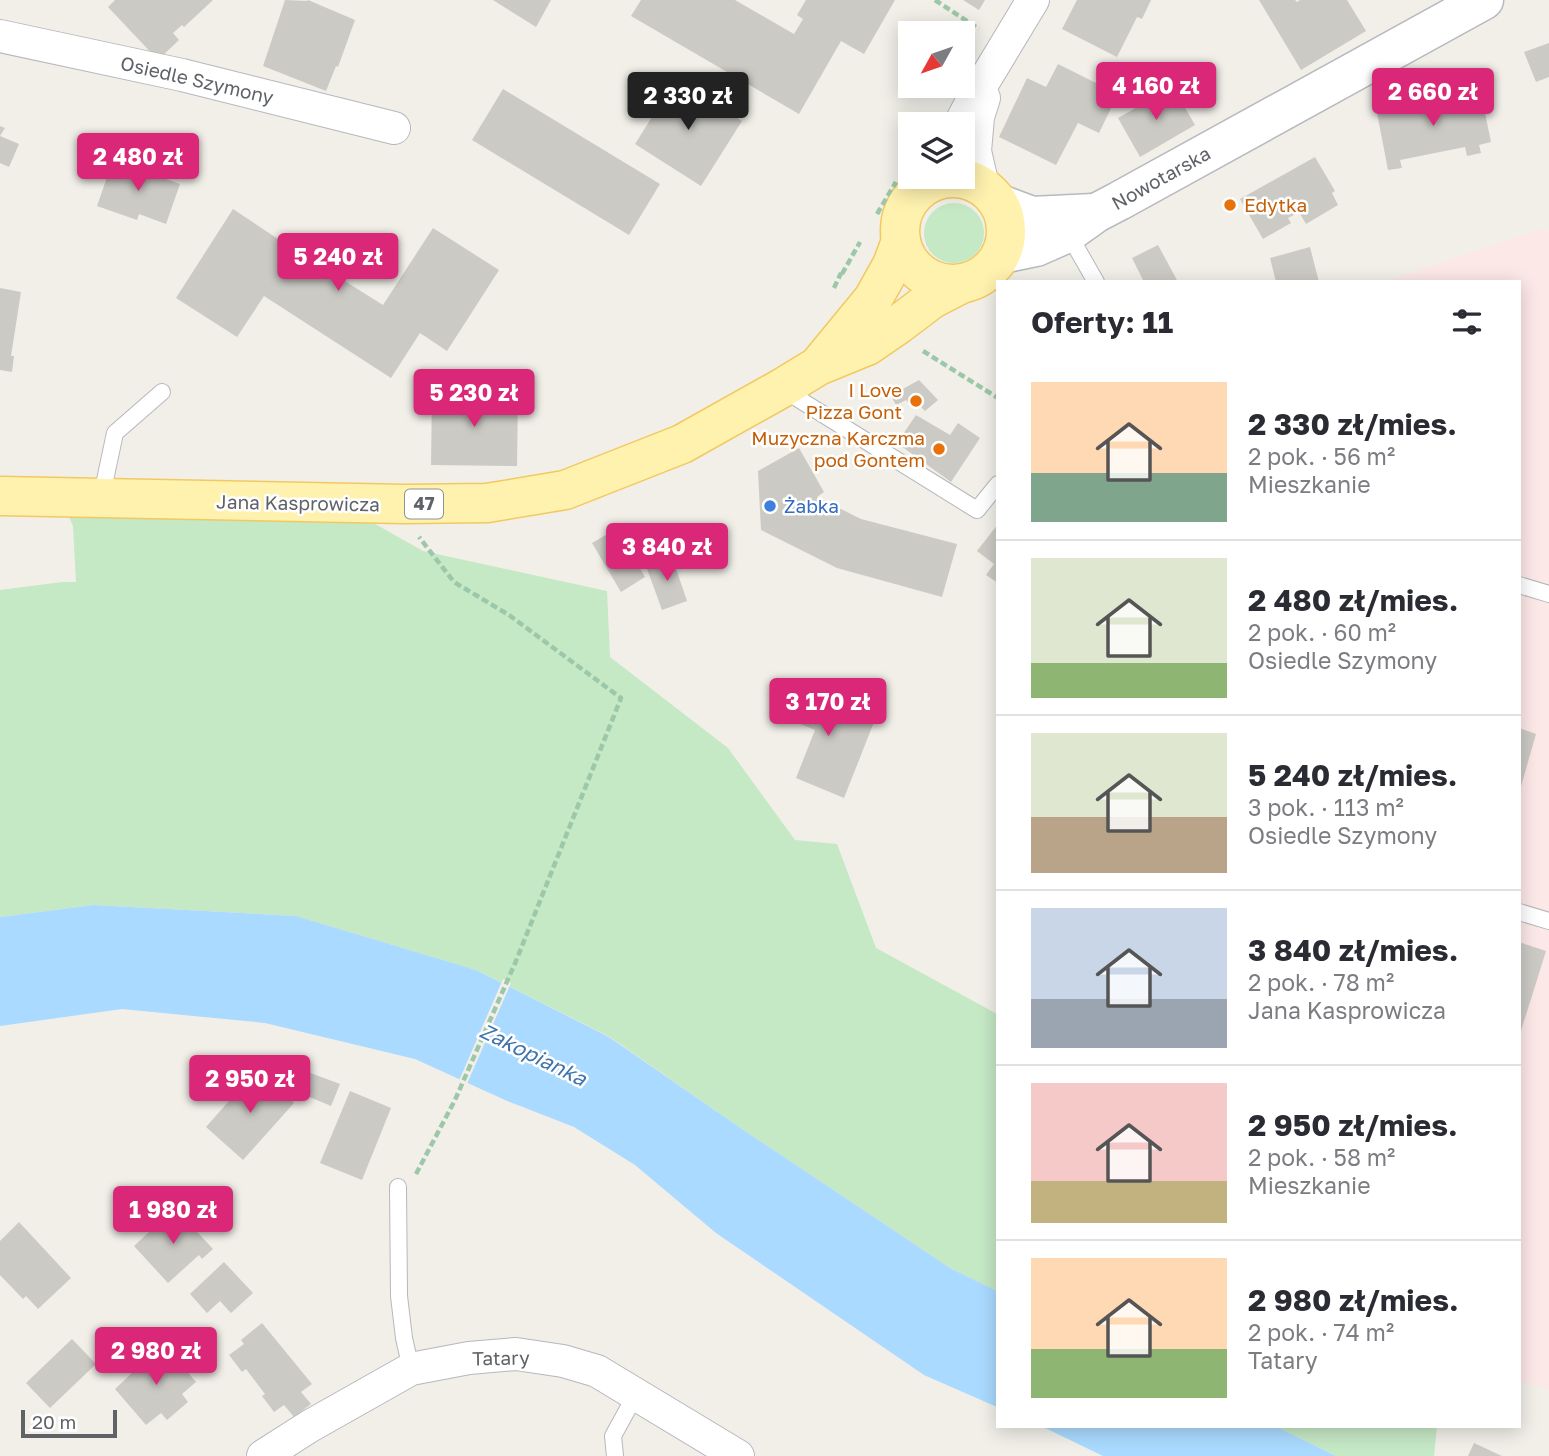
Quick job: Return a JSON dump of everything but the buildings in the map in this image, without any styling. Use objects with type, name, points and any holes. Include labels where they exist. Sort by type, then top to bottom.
[{"type":"main road","name":"Nowotarska","points":[[1002,254],[1036,247],[1082,223],[1484,0]]},
{"type":"main road","name":"47","points":[[975,186],[991,195]]},
{"type":"main road","name":"47","points":[[901,241],[902,214],[921,189]]},
{"type":"main road","name":"Nowotarska","points":[[991,195],[1032,216],[1082,223]]},
{"type":"main road","points":[[991,195],[1005,216],[1006,242],[1002,254]]},
{"type":"main road","points":[[901,241],[905,254],[923,275],[949,284],[963,283]]},
{"type":"main road","name":"Jana Kasprowicza","points":[[818,366],[873,299],[892,265],[901,241]]},
{"type":"main road","name":"47","points":[[963,283],[986,274],[1002,254]]},
{"type":"main road","name":"Jana Kasprowicza","points":[[0,496],[405,504],[486,503],[565,490],[682,443],[818,366],[867,346],[932,299],[963,283]]},
{"type":"street","points":[[966,112],[1033,0]]},
{"type":"street","name":"Osiedle Szymony","points":[[0,36],[181,75],[394,128]]},
{"type":"street","points":[[991,195],[975,151],[978,117],[994,66]]},
{"type":"street","name":"Tatary","points":[[263,1456],[310,1426],[411,1370],[469,1357],[516,1354],[563,1361],[597,1371],[738,1456]]},
{"type":"lane","points":[[1082,223],[1096,280]]},
{"type":"lane","points":[[782,388],[977,510],[996,486]]},
{"type":"lane","points":[[101,499],[115,433],[162,392]]},
{"type":"lane","points":[[1521,586],[1549,594]]},
{"type":"lane","points":[[1521,913],[1549,921]]},
{"type":"lane","points":[[398,1187],[399,1296],[411,1370]]},
{"type":"lane","points":[[615,1456],[613,1436],[636,1394]]},
{"type":"path","points":[[934,0],[986,33]]},
{"type":"path","points":[[831,294],[841,273]]},
{"type":"path","points":[[913,345],[996,397]]},
{"type":"path","points":[[405,504],[420,540],[454,582],[509,615],[621,698],[516,961],[455,1100]]},
{"type":"shaded area","points":[[1541,229],[1549,231],[1549,1390],[1521,1383],[1521,280],[1392,280]]},
{"type":"green space","points":[[948,203],[960,203],[979,216],[984,233],[982,245],[971,258],[960,263],[948,263],[929,250],[924,239],[924,227],[937,208]]},
{"type":"green space","points":[[64,505],[354,512],[423,551],[607,591],[610,657],[728,748],[795,840],[837,844],[876,948],[996,1013],[996,1291],[950,1268],[610,1037],[476,970],[296,916],[94,905],[0,917],[0,590],[76,582],[73,526]]},
{"type":"green space","points":[[1279,1428],[1437,1428],[1434,1456],[1336,1456]]},
{"type":"water","name":"Zakopianka","points":[[94,905],[296,916],[476,970],[609,1037],[950,1268],[996,1291],[996,1407],[924,1375],[716,1233],[635,1165],[574,1127],[505,1100],[415,1059],[265,1023],[122,1009],[0,1026],[0,917]]},
{"type":"water","points":[[1045,1428],[1279,1428],[1336,1456],[1103,1456]]},
{"type":"pier","points":[[503,979],[511,983],[466,1086],[458,1083]]},
{"type":"place","name":"Edytka","points":[[1230,205]]},
{"type":"place","name":"I Love Pizza Gont","points":[[916,401]]},
{"type":"place","name":"Muzyczna Karczma pod Gontem","points":[[939,449]]},
{"type":"place","name":"Żabka","points":[[770,506]]}]
